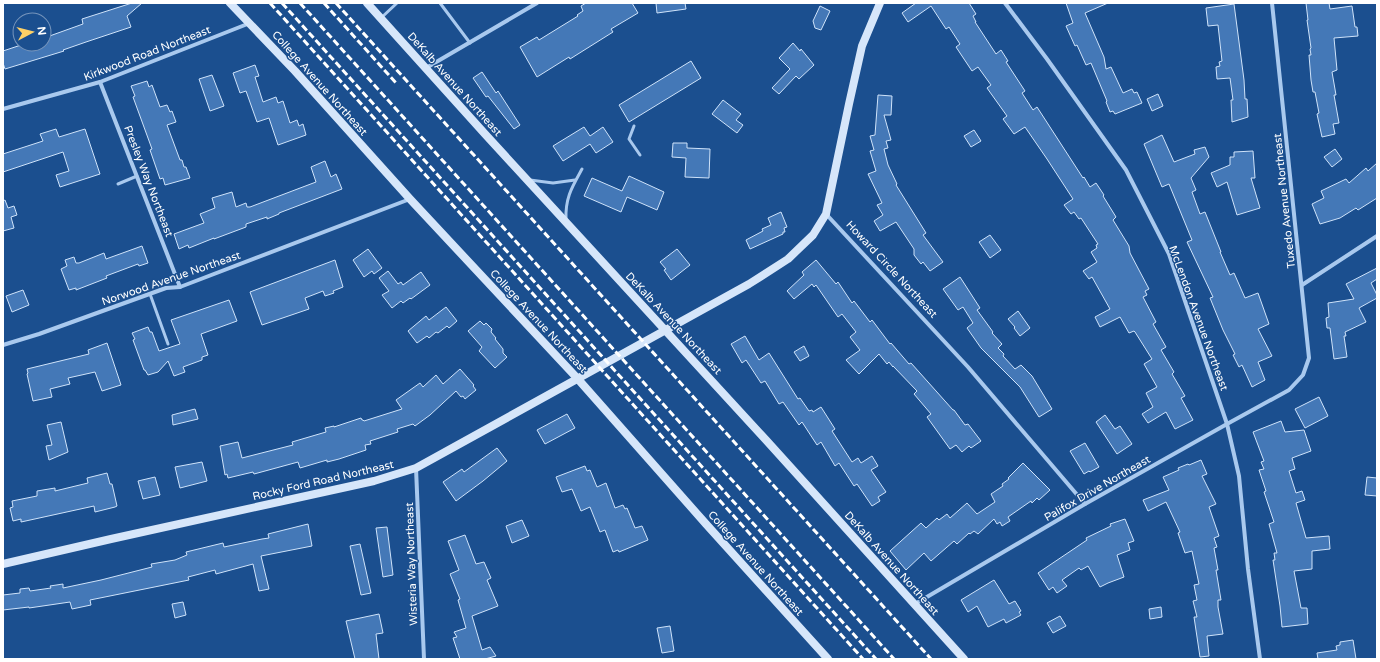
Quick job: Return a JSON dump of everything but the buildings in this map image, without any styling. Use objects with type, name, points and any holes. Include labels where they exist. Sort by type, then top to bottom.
[{"type":"street","name":"College Avenue Northeast","points":[[230,3],[295,71],[410,198],[578,378],[711,530],[828,659]]},
{"type":"street","name":"DeKalb Avenue Northeast","points":[[367,3],[964,659]]},
{"type":"street","points":[[426,69],[538,3]]},
{"type":"street","points":[[826,214],[862,46],[880,3]]},
{"type":"street","name":"McLendon Avenue Northeast","points":[[1005,3],[1126,170],[1169,254],[1228,424],[1239,476],[1248,570],[1260,659]]},
{"type":"street","name":"Tuxedo Avenue Northeast","points":[[1272,3],[1309,358],[1303,375],[1289,390]]},
{"type":"street","name":"Kirkwood Road Northeast","points":[[3,108],[100,82],[250,23]]},
{"type":"street","name":"Presley Way Northeast","points":[[100,82],[180,286]]},
{"type":"street","name":"Norwood Avenue Northeast","points":[[3,345],[39,334],[166,288],[180,286],[410,198]]},
{"type":"street","name":"Rocky Ford Road Northeast","points":[[3,564],[374,482],[416,468],[749,284],[788,259],[813,235],[826,214]]},
{"type":"street","name":"Howard Circle Northeast","points":[[826,214],[968,367],[1085,504]]},
{"type":"street","points":[[1302,285],[1377,236]]},
{"type":"street","name":"Palifox Drive Northeast","points":[[915,604],[1085,504],[1289,390]]},
{"type":"street","name":"Wisteria Way Northeast","points":[[416,468],[424,659]]},
{"type":"lane","points":[[381,18],[397,3]]},
{"type":"lane","points":[[440,3],[470,43]]},
{"type":"lane","points":[[634,126],[629,139],[640,155]]},
{"type":"lane","points":[[566,222],[565,208],[568,193],[582,169]]},
{"type":"lane","points":[[118,184],[137,176]]},
{"type":"lane","points":[[527,180],[552,183],[575,180]]},
{"type":"lane","points":[[150,294],[168,344]]},
{"type":"railway","points":[[270,3],[863,659]]},
{"type":"railway","points":[[282,3],[876,659]]},
{"type":"railway","points":[[300,3],[894,659]]},
{"type":"railway","points":[[324,3],[396,83]]},
{"type":"railway","points":[[336,3],[931,659]]}]
